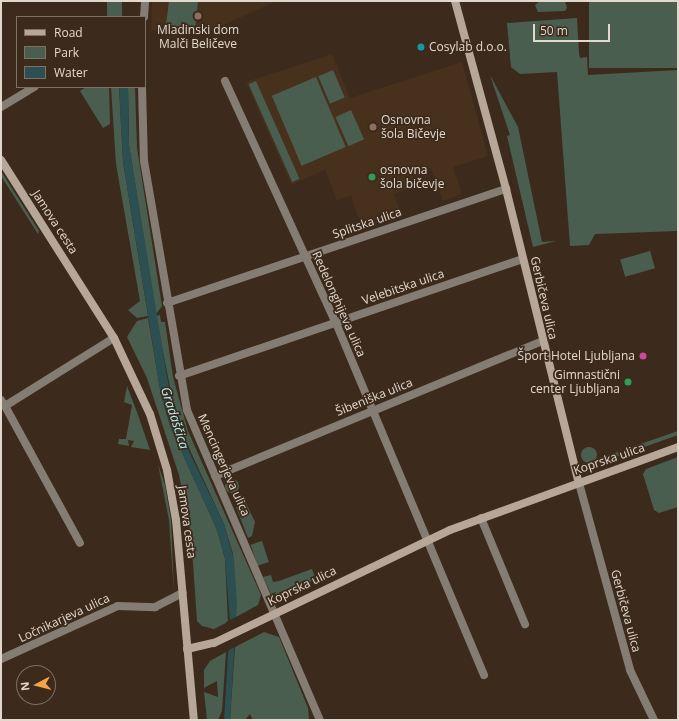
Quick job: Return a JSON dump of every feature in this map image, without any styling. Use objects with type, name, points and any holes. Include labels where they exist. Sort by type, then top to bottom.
[{"type":"street","points":[[144,16],[145,1]]},
{"type":"street","name":"Gerbičeva ulica","points":[[454,1],[506,188],[542,341],[630,670],[654,720]]},
{"type":"street","name":"Redelonghijeva ulica","points":[[225,81],[336,323],[427,539]]},
{"type":"street","points":[[1,107],[32,88]]},
{"type":"street","name":"Mencingerjeva ulica","points":[[142,88],[144,161],[179,376],[192,425],[275,613],[320,720]]},
{"type":"street","name":"Jamova cesta","points":[[1,160],[114,338],[145,402],[166,465],[176,520],[194,720]]},
{"type":"street","name":"Splitska ulica","points":[[167,303],[506,188]]},
{"type":"street","name":"Velebitska ulica","points":[[179,376],[522,259]]},
{"type":"street","points":[[80,543],[3,403],[114,338]]},
{"type":"street","name":"Šibeniška ulica","points":[[215,476],[542,341]]},
{"type":"street","name":"Koprska ulica","points":[[187,649],[214,643],[427,539],[579,482],[678,447]]},
{"type":"street","points":[[481,518],[525,624]]},
{"type":"street","points":[[427,539],[484,675]]},
{"type":"street","name":"Ločnikarjeva ulica","points":[[1,659],[118,606],[155,606],[183,592]]},
{"type":"shaded area","name":"Mladinski dom Malči Beličeve","points":[[152,1],[277,1],[199,36],[151,30]]},
{"type":"shaded area","name":"Osnovna šola Bičevje","points":[[332,54],[350,98],[462,62],[488,156],[453,167],[462,194],[443,201],[431,168],[412,173],[417,186],[394,194],[401,215],[362,228],[351,196],[337,200],[325,170],[291,185],[246,82]]},
{"type":"green space","points":[[107,1],[122,1],[122,16],[107,16]]},
{"type":"green space","points":[[169,1],[198,1],[195,29],[166,25]]},
{"type":"green space","points":[[540,1],[565,1],[567,8],[565,11],[538,12],[535,5]]},
{"type":"green space","points":[[589,1],[678,1],[678,68],[589,68]]},
{"type":"green space","points":[[577,18],[579,53],[580,58],[587,57],[588,75],[678,70],[678,231],[595,234],[589,245],[570,246],[557,72],[520,74],[511,67],[507,23]]},
{"type":"green space","points":[[333,70],[345,98],[330,104],[318,76]]},
{"type":"green space","points":[[490,75],[518,127],[542,242],[556,241],[533,247],[507,136],[510,135]]},
{"type":"green space","points":[[316,77],[346,147],[302,166],[272,96]]},
{"type":"green space","points":[[256,81],[300,179],[292,182],[249,84]]},
{"type":"green space","points":[[84,88],[109,88],[110,124],[103,128],[80,91]]},
{"type":"green space","points":[[111,88],[119,88],[123,162],[148,316],[137,318],[128,310],[140,301],[116,164]]},
{"type":"green space","points":[[128,88],[135,88],[137,148],[162,306],[156,314],[129,145]]},
{"type":"green space","points":[[351,110],[364,139],[348,146],[335,117]]},
{"type":"green space","points":[[1,171],[39,231],[38,234],[1,176]]},
{"type":"green space","points":[[650,251],[655,268],[625,277],[620,260]]},
{"type":"green space","points":[[160,315],[161,322],[165,322],[173,377],[188,431],[261,595],[258,605],[236,617],[233,554],[224,524],[177,422],[156,316]]},
{"type":"green space","points":[[148,318],[161,395],[170,426],[217,530],[225,559],[228,622],[214,629],[202,626],[197,621],[191,534],[179,475],[147,378],[127,337],[137,321]]},
{"type":"green space","points":[[127,386],[150,450],[131,447],[134,441],[128,440],[129,446],[118,444],[119,439],[126,439],[132,405],[124,402]]},
{"type":"green space","points":[[678,431],[678,435],[605,461],[603,457]]},
{"type":"green space","points":[[589,447],[595,449],[597,455],[595,461],[589,463],[583,461],[581,455],[583,449]]},
{"type":"green space","points":[[678,457],[678,507],[659,513],[654,510],[643,474],[646,469]]},
{"type":"green space","points":[[158,464],[165,485],[171,520],[174,593],[169,520]]},
{"type":"green space","points":[[229,479],[235,479],[239,483],[239,489],[235,493],[229,493],[225,489],[225,483]]},
{"type":"green space","points":[[246,503],[255,522],[252,536],[248,538],[236,507]]},
{"type":"green space","points":[[262,541],[269,562],[257,566],[251,545]]},
{"type":"green space","points":[[312,569],[316,579],[278,596],[271,594],[263,577],[271,575],[273,582]]},
{"type":"green space","points":[[264,632],[279,637],[308,708],[309,720],[253,720],[250,714],[245,720],[230,720],[235,647]]},
{"type":"green space","points":[[226,652],[222,711],[218,720],[207,720],[204,692],[218,697],[217,681],[204,688],[204,670],[210,661]]},
{"type":"water","name":"Gradaščica","points":[[119,88],[128,88],[129,145],[172,406],[182,437],[224,524],[234,560],[237,602],[230,720],[224,720],[230,622],[225,559],[217,530],[170,426],[161,395],[123,162]]},
{"type":"pier","points":[[238,616],[237,646],[225,652],[226,622]]},
{"type":"place","name":"Mladinski dom Malči Beličeve","points":[[198,16]]},
{"type":"place","name":"Cosylab d.o.o.","points":[[421,47]]},
{"type":"place","name":"Osnovna šola Bičevje","points":[[373,127]]},
{"type":"place","name":"osnovna šola bičevje","points":[[372,177]]},
{"type":"place","name":"Šport Hotel Ljubljana","points":[[643,356]]},
{"type":"place","name":"Gimnastični center Ljubljana","points":[[628,382]]}]
